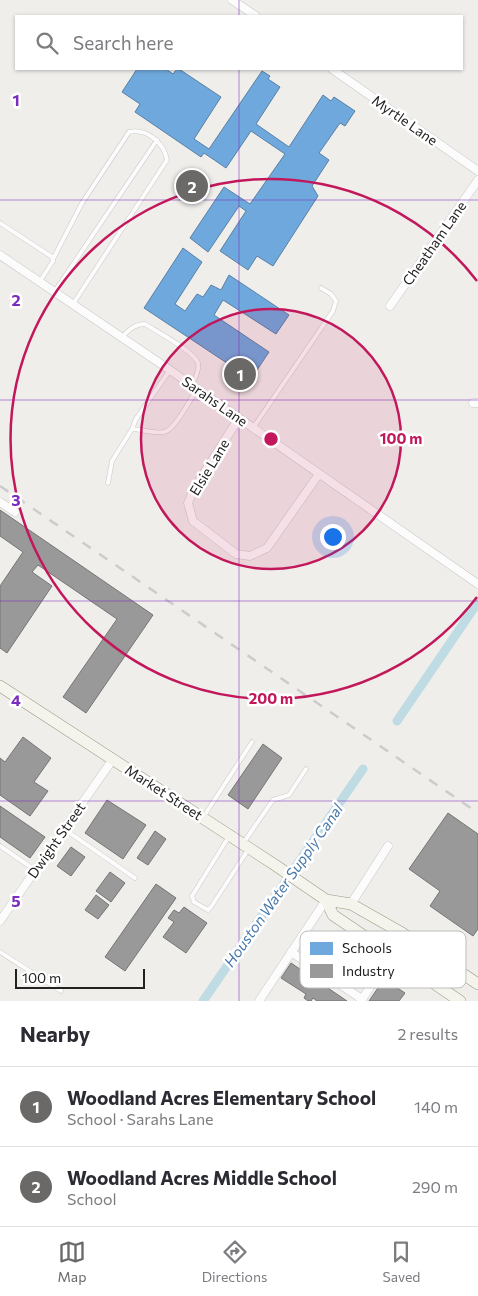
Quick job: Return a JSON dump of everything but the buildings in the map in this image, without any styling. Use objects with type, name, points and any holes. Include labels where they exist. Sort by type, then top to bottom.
[{"type":"main road","name":"Market Street","points":[[0,686],[326,900],[351,904],[398,931]]},
{"type":"main road","name":"Market Street","points":[[326,900],[333,915],[356,931]]},
{"type":"main road","name":"Market Street","points":[[466,976],[478,984]]},
{"type":"main road","name":"Market Street","points":[[440,988],[460,1001]]},
{"type":"street","points":[[232,0],[254,15]]},
{"type":"street","name":"Myrtle Lane","points":[[333,70],[478,171]]},
{"type":"street","name":"Cheatham Lane","points":[[390,306],[478,180]]},
{"type":"street","name":"Sarahs Lane","points":[[0,255],[170,370],[478,584]]},
{"type":"street","name":"Elsie Lane","points":[[239,418],[195,487],[188,502],[193,522],[236,554],[250,556],[267,548],[319,474]]},
{"type":"street","points":[[0,502],[15,512]]},
{"type":"street","name":"Dwight Street","points":[[0,921],[113,759]]},
{"type":"street","points":[[351,904],[388,846]]},
{"type":"street","points":[[305,931],[326,900]]},
{"type":"street","points":[[259,1001],[300,939]]},
{"type":"street","points":[[291,952],[300,958]]},
{"type":"street","points":[[344,988],[362,1000],[370,988]]},
{"type":"lane","points":[[40,281],[82,203],[129,132],[136,130],[144,132],[157,140],[165,150],[167,160],[73,304]]},
{"type":"lane","points":[[55,291],[157,140]]},
{"type":"lane","points":[[0,224],[53,259]]},
{"type":"lane","points":[[253,428],[333,311],[336,301],[321,288]]},
{"type":"lane","points":[[122,337],[133,327],[145,324],[192,354],[198,362],[194,388],[167,432],[161,433],[132,429]]},
{"type":"lane","points":[[108,483],[112,461],[136,419],[170,370]]},
{"type":"lane","points":[[203,818],[252,742]]},
{"type":"lane","points":[[229,835],[192,896],[194,902],[205,909],[211,907],[273,800],[289,795],[306,769]]},
{"type":"lane","points":[[64,829],[134,878]]},
{"type":"lane","points":[[0,846],[35,870]]},
{"type":"lane","points":[[0,952],[61,990]]},
{"type":"waterway","name":"Houston Water Supply Canal","points":[[397,721],[478,602]]},
{"type":"waterway","name":"Houston Water Supply Canal","points":[[203,1001],[363,769]]},
{"type":"railway","points":[[0,486],[478,813]]},
{"type":"place","name":"Woodland Acres Middle School","points":[[192,186]]},
{"type":"place","name":"Woodland Acres Elementary School","points":[[240,374]]}]
